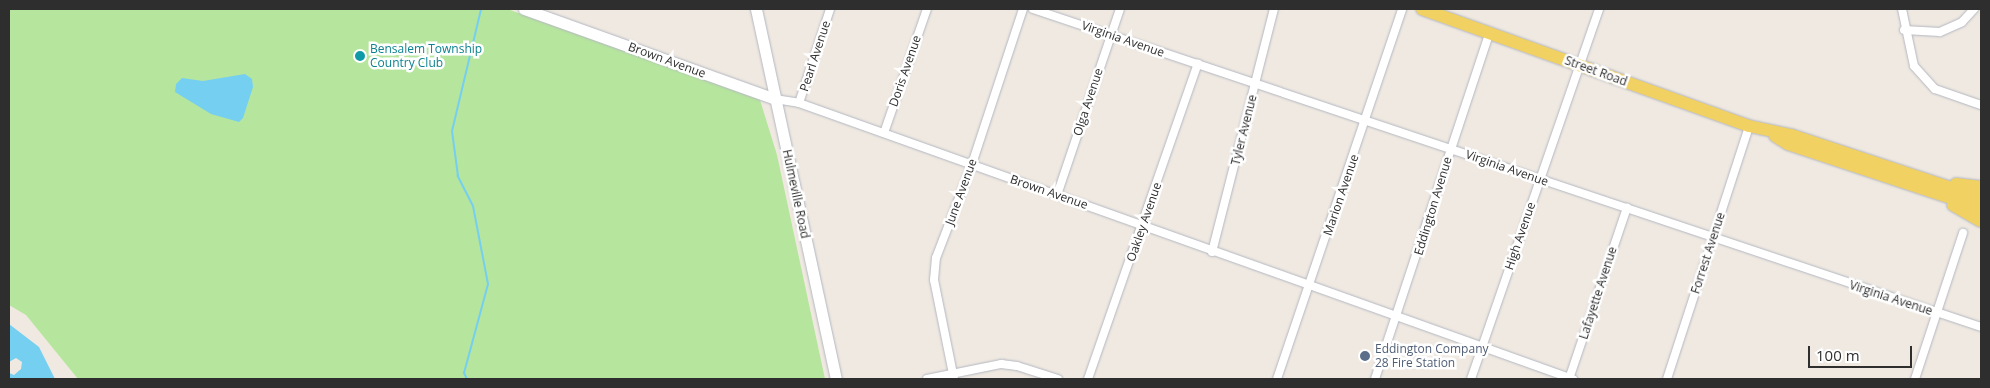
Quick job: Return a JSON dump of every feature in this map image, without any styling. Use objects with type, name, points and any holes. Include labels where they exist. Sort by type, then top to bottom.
[{"type":"main road","name":"Brown Avenue","points":[[524,9],[775,99]]},
{"type":"main road","name":"Hulmeville Road","points":[[756,9],[836,379]]},
{"type":"main road","name":"Street Road","points":[[1422,9],[1770,133],[1788,144],[1981,208]]},
{"type":"main road","name":"Street Road","points":[[1770,133],[1791,135],[1981,198]]},
{"type":"main road","points":[[1927,180],[1981,188]]},
{"type":"main road","points":[[1912,185],[1981,221]]},
{"type":"street","name":"Pearl Avenue","points":[[800,102],[830,9]]},
{"type":"street","name":"Doris Avenue","points":[[884,133],[927,9]]},
{"type":"street","name":"June Avenue","points":[[954,376],[934,271],[972,164],[1023,9]]},
{"type":"street","name":"Virginia Avenue","points":[[1033,9],[1981,327]]},
{"type":"street","name":"Olga Avenue","points":[[1057,195],[1120,9]]},
{"type":"street","name":"Tyler Avenue","points":[[1212,252],[1274,9]]},
{"type":"street","name":"Marion Avenue","points":[[1277,379],[1366,121],[1402,9]]},
{"type":"street","name":"High Avenue","points":[[1471,379],[1599,9]]},
{"type":"street","points":[[1902,9],[1904,30],[1914,66],[1935,89],[1969,104],[1981,105]]},
{"type":"street","points":[[1904,30],[1940,32],[1962,22],[1974,9]]},
{"type":"street","name":"Eddington Avenue","points":[[1375,379],[1397,318],[1490,32]]},
{"type":"street","name":"Oakley Avenue","points":[[1088,379],[1198,64]]},
{"type":"street","name":"Brown Avenue","points":[[775,99],[800,102],[1212,252],[1570,379]]},
{"type":"street","name":"Forrest Avenue","points":[[1667,379],[1749,126]]},
{"type":"street","name":"Lafayette Avenue","points":[[1570,379],[1627,208]]},
{"type":"street","points":[[1915,379],[1938,314],[1963,233]]},
{"type":"street","points":[[927,379],[954,376],[1010,364],[1058,379]]},
{"type":"green space","points":[[9,9],[507,9],[760,100],[777,155],[825,379],[78,379],[26,315],[9,305]]},
{"type":"water","points":[[245,74],[252,79],[253,87],[243,118],[239,122],[211,114],[175,92],[176,84],[182,78],[203,81]]},
{"type":"water","points":[[9,324],[39,347],[55,379],[9,379],[9,373],[14,375],[21,369],[22,362],[16,358],[9,362]]},
{"type":"waterway","points":[[467,379],[464,373],[488,284],[473,206],[458,176],[452,131],[481,9]]},
{"type":"place","name":"Bensalem Township Country Club","points":[[360,56]]},
{"type":"place","name":"Eddington Company 28 Fire Station","points":[[1365,356]]}]
